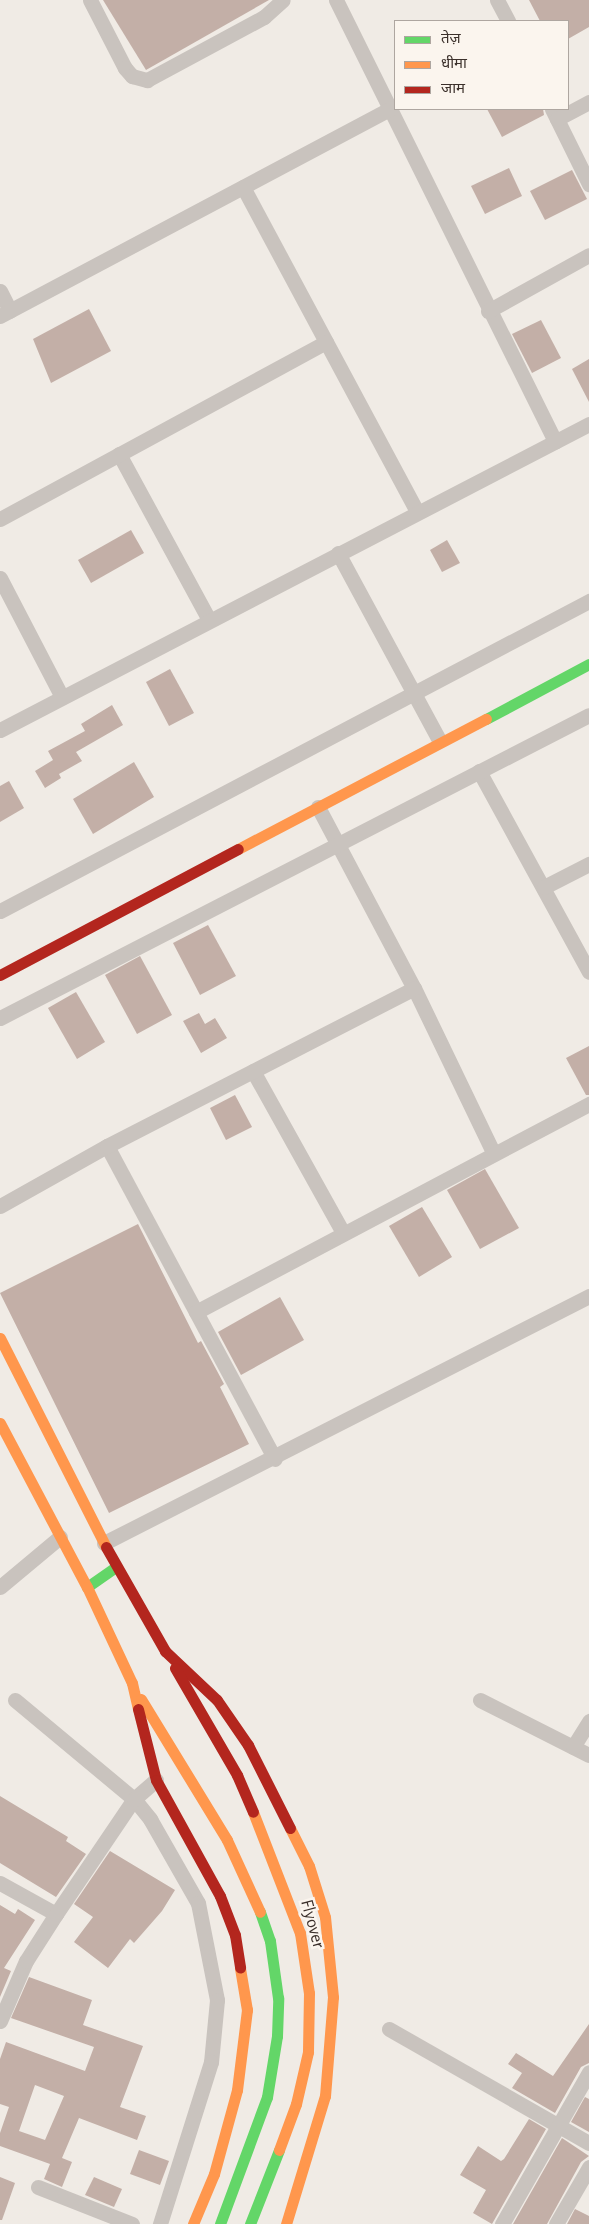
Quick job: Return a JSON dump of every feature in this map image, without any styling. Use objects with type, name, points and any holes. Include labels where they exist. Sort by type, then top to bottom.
[{"type":"main road","points":[[0,975],[318,807],[439,740],[589,664]]},
{"type":"main road","name":"Flyover","points":[[0,1338],[116,1567],[237,1775],[276,1868],[300,1932],[309,1993],[308,2052],[296,2104],[250,2224]]},
{"type":"main road","points":[[0,1423],[87,1587],[132,1683],[169,1741],[250,1884],[270,1941],[278,1998],[277,2036],[267,2097],[220,2224]]},
{"type":"main road","points":[[87,1587],[116,1567]]},
{"type":"main road","points":[[165,1652],[217,1700],[252,1753],[309,1866],[325,1918],[333,1997],[332,2046],[325,2096],[286,2224]]},
{"type":"main road","points":[[132,1683],[156,1780],[220,1896],[235,1935],[247,2010],[237,2090],[214,2174],[193,2224]]},
{"type":"street","points":[[90,0],[125,68],[132,76],[147,80],[264,17],[283,0]]},
{"type":"street","points":[[336,0],[555,442]]},
{"type":"street","points":[[500,1],[508,20]]},
{"type":"street","points":[[569,109],[589,102]]},
{"type":"street","points":[[0,291],[5,313],[391,108]]},
{"type":"street","points":[[554,114],[589,184]]},
{"type":"street","points":[[243,187],[416,512]]},
{"type":"street","points":[[488,310],[589,255]]},
{"type":"street","points":[[0,518],[326,342]]},
{"type":"street","points":[[0,730],[416,512],[589,424]]},
{"type":"street","points":[[118,454],[209,620]]},
{"type":"street","points":[[338,553],[439,740]]},
{"type":"street","points":[[0,578],[62,697]]},
{"type":"street","points":[[0,911],[589,601]]},
{"type":"street","points":[[0,1018],[338,847],[479,771],[589,715]]},
{"type":"street","points":[[479,771],[589,972]]},
{"type":"street","points":[[318,807],[414,988],[494,1154]]},
{"type":"street","points":[[544,887],[589,864]]},
{"type":"street","points":[[0,1206],[107,1146],[414,988]]},
{"type":"street","points":[[253,1071],[343,1233]]},
{"type":"street","points":[[196,1312],[589,1104]]},
{"type":"street","points":[[107,1146],[275,1459]]},
{"type":"street","points":[[104,1543],[275,1459],[589,1296]]},
{"type":"street","points":[[0,1587],[60,1537]]},
{"type":"street","points":[[15,1700],[134,1799],[150,1819],[198,1903],[217,2000],[211,2062],[160,2224]]},
{"type":"street","points":[[480,1700],[589,1754]]},
{"type":"street","points":[[573,1747],[589,1721]]},
{"type":"street","points":[[0,2022],[26,1961],[56,1914],[134,1799],[156,1780]]},
{"type":"street","points":[[0,1883],[56,1914]]},
{"type":"street","points":[[389,2029],[589,2143]]},
{"type":"street","points":[[502,2224],[589,2072]]},
{"type":"street","points":[[556,2224],[589,2167]]},
{"type":"street","points":[[38,2187],[132,2224]]},
{"type":"building","points":[[103,0],[269,0],[146,70]]},
{"type":"building","points":[[529,0],[589,0],[589,27],[569,38],[569,20],[539,20]]},
{"type":"building","points":[[488,110],[543,110],[544,115],[502,137]]},
{"type":"building","points":[[509,168],[522,196],[485,214],[471,186]]},
{"type":"building","points":[[572,170],[587,199],[545,220],[530,191]]},
{"type":"building","points":[[89,309],[111,351],[51,383],[33,339]]},
{"type":"building","points":[[541,320],[561,358],[532,373],[512,334]]},
{"type":"building","points":[[589,359],[589,402],[572,369]]},
{"type":"building","points":[[131,530],[144,553],[91,583],[78,560]]},
{"type":"building","points":[[447,540],[460,563],[442,572],[430,550]]},
{"type":"building","points":[[170,669],[194,713],[169,726],[146,682]]},
{"type":"building","points":[[112,705],[123,725],[76,752],[82,761],[59,774],[61,778],[45,788],[35,771],[53,760],[48,751],[85,731],[81,724]]},
{"type":"building","points":[[134,762],[154,797],[93,834],[73,799]]},
{"type":"building","points":[[9,781],[24,808],[0,822],[0,786]]},
{"type":"building","points":[[208,925],[236,976],[200,995],[173,943]]},
{"type":"building","points":[[140,956],[172,1015],[137,1034],[105,975]]},
{"type":"building","points":[[76,992],[105,1042],[77,1059],[48,1008]]},
{"type":"building","points":[[199,1013],[205,1024],[215,1018],[227,1038],[201,1053],[183,1021]]},
{"type":"building","points":[[589,1046],[589,1095],[586,1095],[566,1058]]},
{"type":"building","points":[[235,1095],[252,1127],[226,1140],[210,1108]]},
{"type":"building","points":[[485,1169],[519,1228],[480,1249],[447,1190]]},
{"type":"building","points":[[422,1207],[452,1257],[419,1277],[389,1226]]},
{"type":"building","points":[[138,1224],[198,1343],[201,1341],[224,1384],[220,1387],[249,1444],[109,1513],[0,1293]]},
{"type":"building","points":[[280,1297],[304,1340],[241,1375],[218,1332]]},
{"type":"building","points":[[0,1796],[68,1837],[66,1841],[86,1854],[56,1897],[0,1863]]},
{"type":"building","points":[[110,1851],[175,1890],[162,1911],[134,1943],[130,1939],[108,1968],[74,1942],[93,1917],[74,1904]]},
{"type":"building","points":[[0,1905],[15,1914],[18,1909],[35,1920],[4,1968],[11,1971],[0,1997]]},
{"type":"building","points":[[29,1977],[92,2000],[83,2025],[143,2046],[120,2107],[146,2116],[137,2140],[79,2118],[62,2158],[72,2162],[62,2187],[44,2179],[50,2164],[0,2146],[0,2133],[9,2107],[0,2104],[0,2059],[6,2042],[85,2071],[94,2047],[11,2018]],"holes":[[[35,2085],[64,2096],[45,2140],[19,2131]]]},
{"type":"building","points":[[589,2024],[589,2063],[581,2067],[555,2113],[512,2088],[522,2073],[508,2064],[516,2053],[553,2076]]},
{"type":"building","points":[[585,2097],[589,2099],[589,2132],[571,2122]]},
{"type":"building","points":[[529,2119],[546,2129],[492,2224],[473,2213],[486,2190],[460,2175],[478,2146],[501,2161],[504,2159]]},
{"type":"building","points":[[562,2138],[589,2156],[581,2162],[547,2224],[513,2224]]},
{"type":"building","points":[[139,2150],[169,2161],[160,2185],[130,2174]]},
{"type":"building","points":[[0,2177],[15,2183],[2,2220],[0,2220]]},
{"type":"building","points":[[94,2177],[122,2189],[114,2207],[85,2195]]},
{"type":"building","points":[[575,2209],[589,2216],[589,2224],[567,2224]]},
{"type":"traffic: fast","points":[[486,719],[589,664]]},
{"type":"traffic: fast","points":[[87,1587],[116,1567]]},
{"type":"traffic: fast","points":[[220,2224],[267,2097],[277,2036],[278,1998],[270,1941],[260,1912]]},
{"type":"traffic: fast","points":[[250,2224],[279,2150]]},
{"type":"traffic: slow","points":[[238,849],[486,719]]},
{"type":"traffic: slow","points":[[0,1338],[106,1547]]},
{"type":"traffic: slow","points":[[0,1423],[87,1587],[132,1683],[138,1709]]},
{"type":"traffic: slow","points":[[141,1699],[227,1840],[260,1912]]},
{"type":"traffic: slow","points":[[253,1812],[300,1933],[309,1993],[308,2052],[296,2104],[279,2150]]},
{"type":"traffic: slow","points":[[286,2224],[325,2096],[333,1997],[325,1917],[309,1866],[290,1828]]},
{"type":"traffic: slow","points":[[193,2224],[214,2174],[237,2090],[247,2010],[240,1968]]},
{"type":"traffic: jam","points":[[0,975],[238,849]]},
{"type":"traffic: jam","points":[[106,1547],[165,1651],[217,1700],[248,1745],[290,1828]]},
{"type":"traffic: jam","points":[[175,1668],[237,1775],[253,1812]]},
{"type":"traffic: jam","points":[[138,1709],[156,1780],[220,1896],[235,1935],[240,1968]]}]
